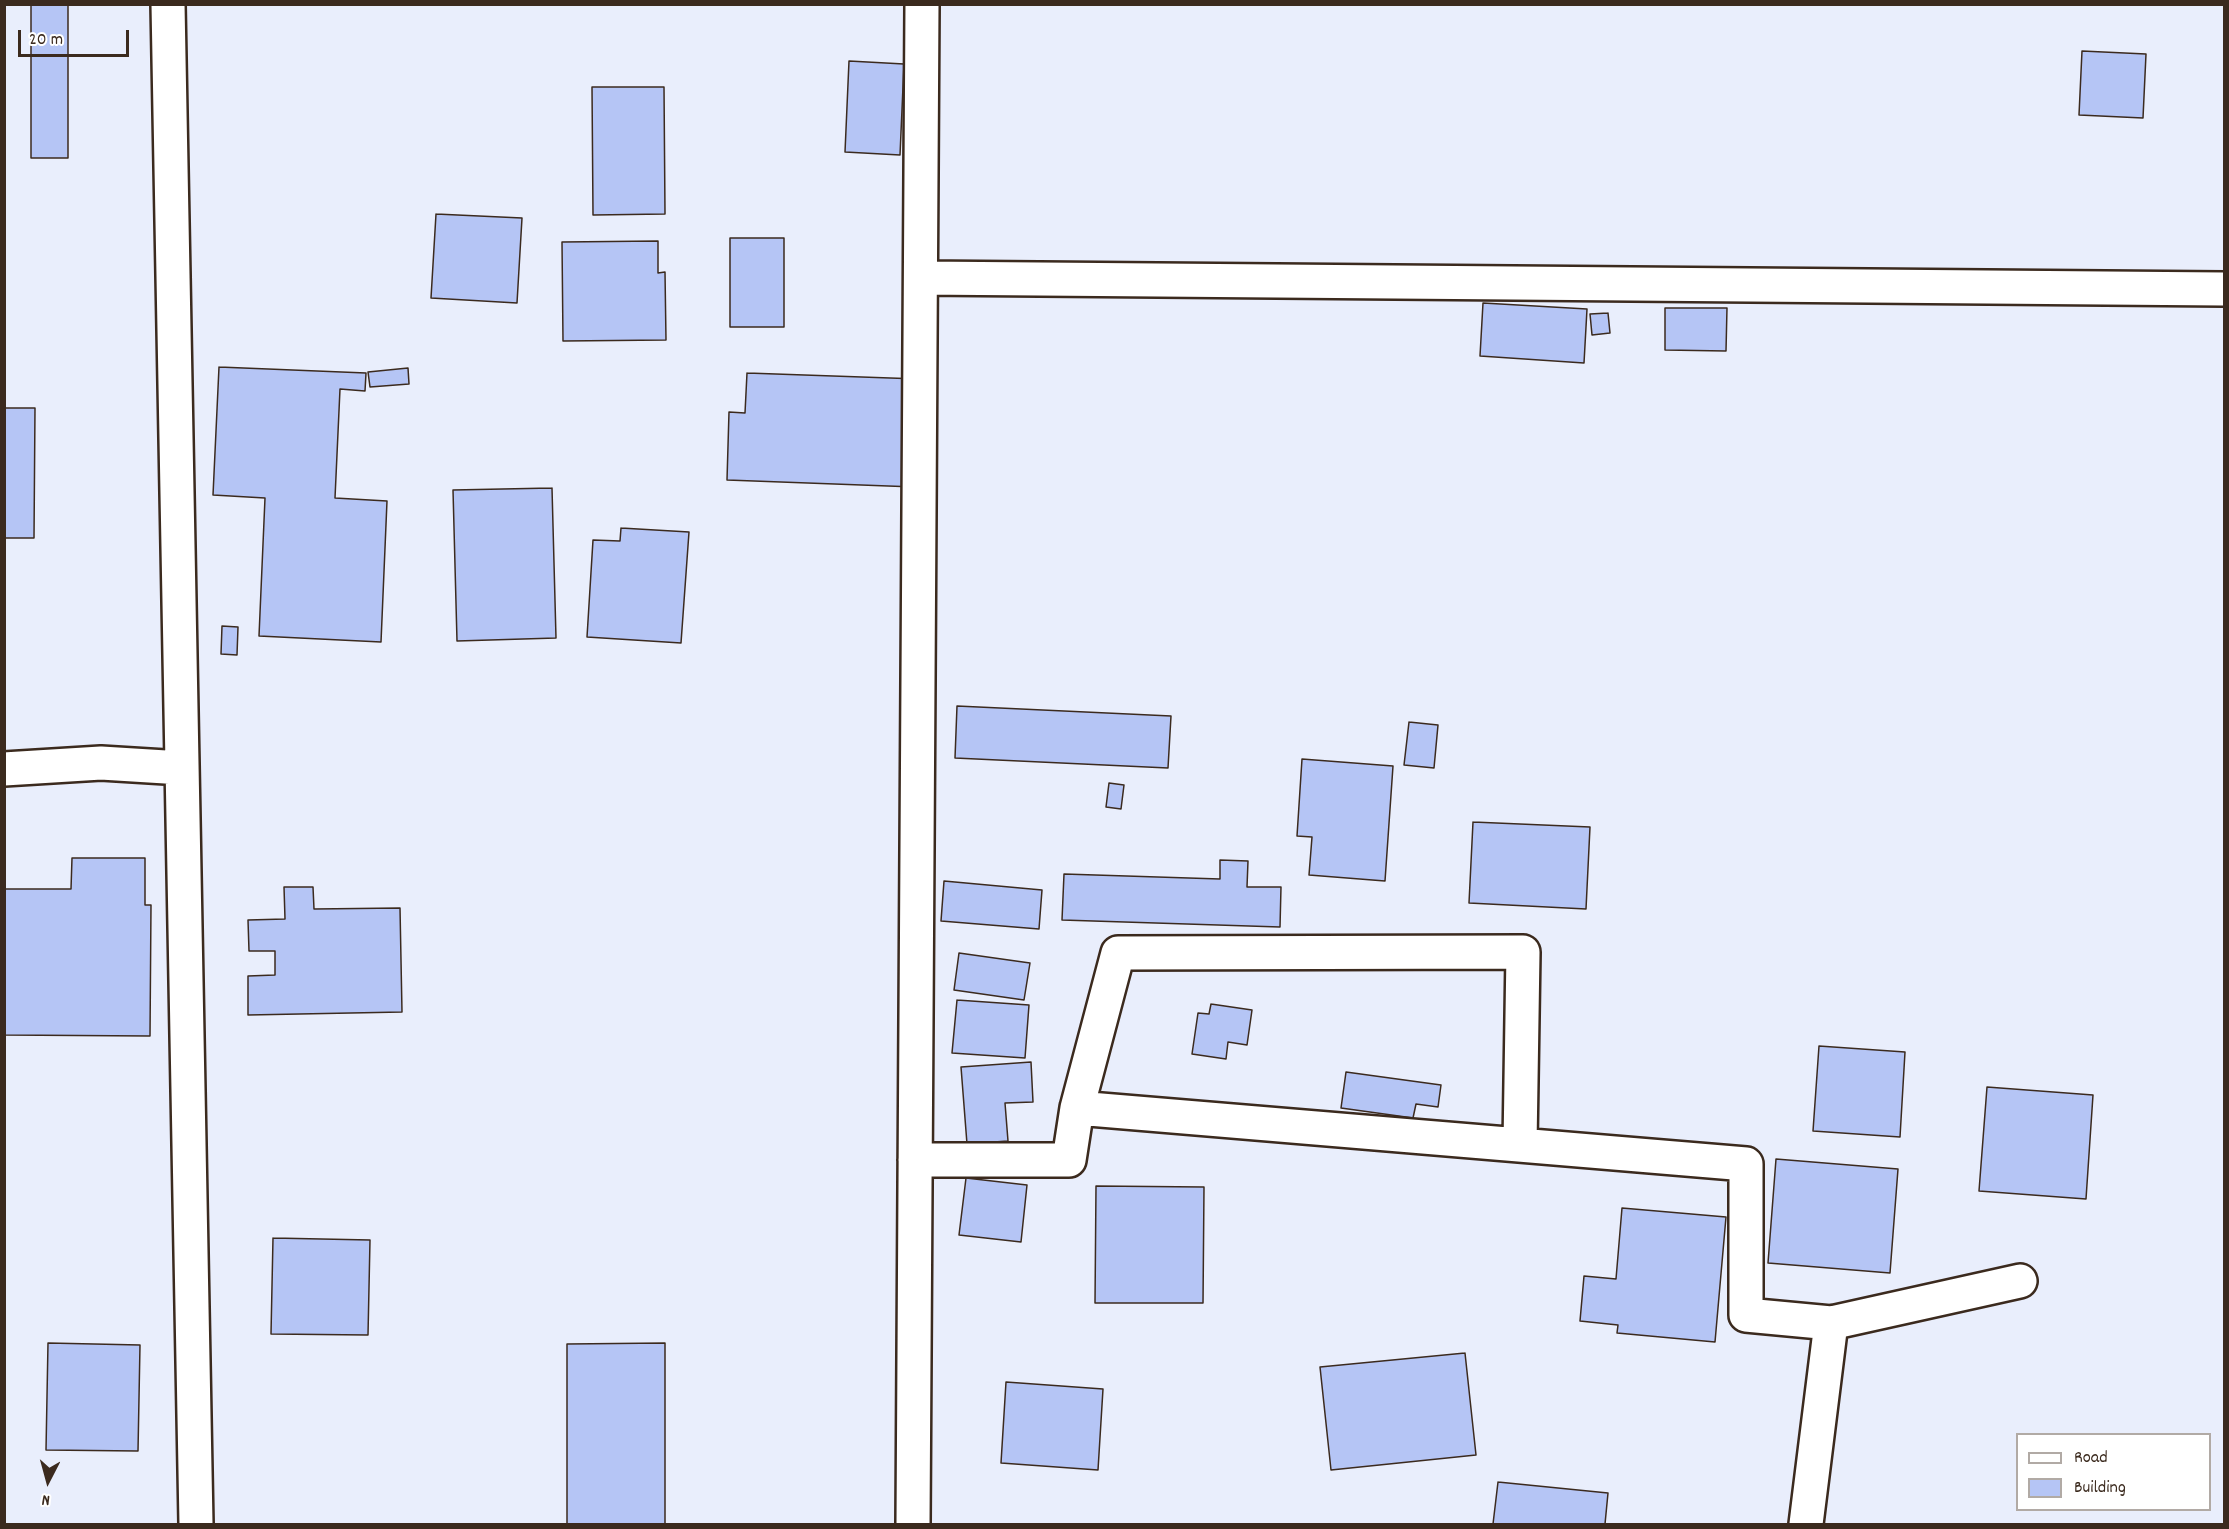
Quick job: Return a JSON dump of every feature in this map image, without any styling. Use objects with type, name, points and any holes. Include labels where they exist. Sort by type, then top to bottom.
[{"type":"street","points":[[168,4],[196,1524]]},
{"type":"street","points":[[913,1524],[922,4]]},
{"type":"street","points":[[921,278],[2224,288]]},
{"type":"street","points":[[4,769],[101,763],[182,768]]},
{"type":"street","points":[[915,1160],[1069,1160],[1077,1108],[1118,953],[1523,952],[1520,1145]]},
{"type":"street","points":[[1077,1108],[1746,1164],[1746,1315],[1831,1323],[2020,1281]]},
{"type":"street","points":[[1806,1524],[1831,1323]]},
{"type":"building","points":[[31,4],[68,4],[68,158],[31,158]]},
{"type":"building","points":[[2082,51],[2146,54],[2143,118],[2079,115]]},
{"type":"building","points":[[849,61],[904,64],[900,155],[845,152]]},
{"type":"building","points":[[592,87],[664,87],[665,214],[593,215]]},
{"type":"building","points":[[436,214],[522,218],[517,303],[431,298]]},
{"type":"building","points":[[730,238],[784,238],[784,327],[730,327]]},
{"type":"building","points":[[658,241],[658,273],[665,272],[666,340],[563,341],[562,242]]},
{"type":"building","points":[[1483,303],[1587,309],[1584,363],[1480,356]]},
{"type":"building","points":[[1665,308],[1727,308],[1726,351],[1665,350]]},
{"type":"building","points":[[1608,313],[1610,333],[1592,335],[1590,314]]},
{"type":"building","points":[[219,367],[366,373],[365,391],[340,389],[335,498],[387,501],[381,642],[259,636],[265,498],[213,495]]},
{"type":"building","points":[[408,368],[409,384],[370,387],[368,372]]},
{"type":"building","points":[[747,373],[919,379],[915,487],[727,480],[729,412],[745,413]]},
{"type":"building","points":[[4,408],[35,408],[34,538],[4,538]]},
{"type":"building","points":[[552,488],[556,638],[457,641],[453,490]]},
{"type":"building","points":[[621,528],[689,532],[681,643],[587,637],[593,540],[620,541]]},
{"type":"building","points":[[222,626],[238,627],[237,655],[221,654]]},
{"type":"building","points":[[957,706],[1171,716],[1168,768],[955,758]]},
{"type":"building","points":[[1409,722],[1438,725],[1434,768],[1404,765]]},
{"type":"building","points":[[1302,759],[1393,766],[1385,881],[1309,875],[1312,837],[1297,836]]},
{"type":"building","points":[[1109,783],[1124,785],[1121,809],[1106,807]]},
{"type":"building","points":[[1473,822],[1590,827],[1586,909],[1469,903]]},
{"type":"building","points":[[72,858],[145,858],[145,905],[151,905],[150,1036],[4,1035],[4,889],[71,889]]},
{"type":"building","points":[[1220,860],[1248,861],[1247,887],[1281,887],[1280,927],[1062,920],[1064,874],[1220,879]]},
{"type":"building","points":[[944,881],[1042,890],[1039,929],[941,921]]},
{"type":"building","points":[[284,887],[313,887],[314,909],[400,908],[402,1012],[248,1015],[248,976],[275,975],[275,951],[249,951],[248,920],[285,919]]},
{"type":"building","points":[[959,953],[1030,963],[1024,1000],[954,990]]},
{"type":"building","points":[[957,1000],[1029,1005],[1025,1058],[952,1053]]},
{"type":"building","points":[[1211,1004],[1252,1010],[1247,1045],[1228,1042],[1226,1059],[1192,1054],[1198,1013],[1209,1014]]},
{"type":"building","points":[[1819,1046],[1905,1052],[1900,1137],[1813,1131]]},
{"type":"building","points":[[1031,1062],[1033,1102],[1005,1103],[1008,1141],[967,1144],[961,1067]]},
{"type":"building","points":[[1346,1072],[1441,1085],[1438,1107],[1416,1104],[1413,1118],[1341,1108]]},
{"type":"building","points":[[1987,1087],[2093,1095],[2086,1199],[1979,1191]]},
{"type":"building","points":[[1776,1159],[1898,1169],[1890,1273],[1768,1263]]},
{"type":"building","points":[[966,1178],[1027,1185],[1021,1242],[959,1235]]},
{"type":"building","points":[[1096,1186],[1204,1187],[1203,1303],[1095,1303]]},
{"type":"building","points":[[1622,1208],[1726,1217],[1715,1342],[1617,1333],[1618,1325],[1580,1321],[1584,1276],[1616,1279]]},
{"type":"building","points":[[273,1238],[370,1240],[368,1335],[271,1334]]},
{"type":"building","points":[[48,1343],[140,1345],[138,1451],[46,1450]]},
{"type":"building","points":[[665,1343],[665,1524],[567,1524],[567,1344]]},
{"type":"building","points":[[1465,1353],[1476,1455],[1331,1470],[1320,1367]]},
{"type":"building","points":[[1006,1382],[1103,1389],[1098,1470],[1001,1463]]},
{"type":"building","points":[[1498,1482],[1608,1493],[1605,1524],[1493,1524]]}]
